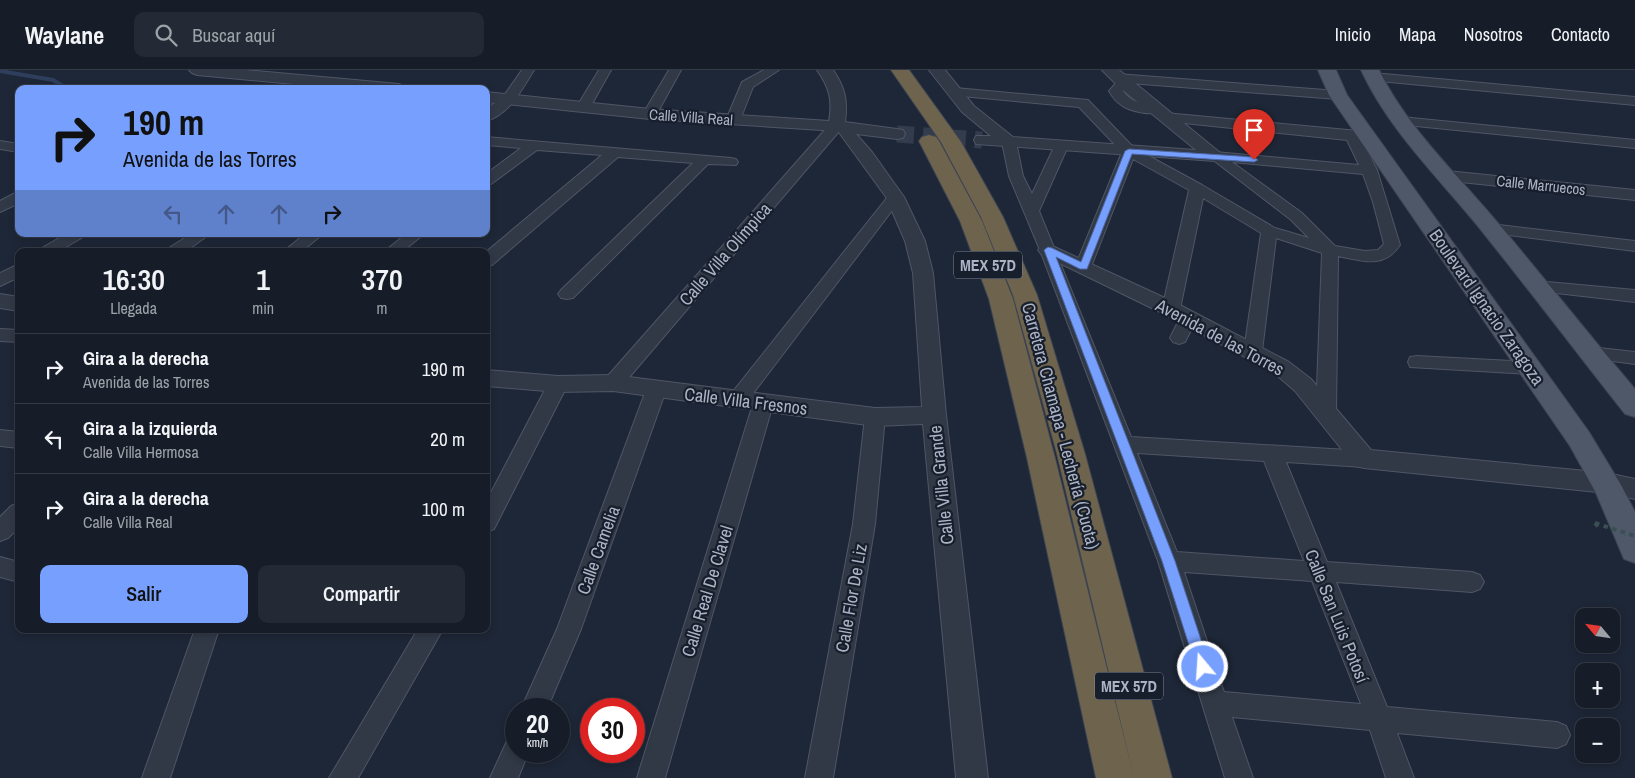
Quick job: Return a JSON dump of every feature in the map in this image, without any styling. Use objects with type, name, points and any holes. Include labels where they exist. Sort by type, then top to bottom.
[{"type":"highway","name":"Carretera Chamapa - Lechería (Cuota)","points":[[893,73],[971,221],[1001,298],[1041,458],[1115,778]]},
{"type":"highway","name":"Carretera Chamapa - Lechería (Cuota)","points":[[893,73],[951,142],[992,217],[1025,295],[1071,454],[1153,778]]},
{"type":"main road","name":"Boulevard Ignacio Zaragoza","points":[[1326,70],[1359,135],[1529,368],[1607,483],[1625,521],[1635,550]]},
{"type":"main road","points":[[1372,74],[1401,121],[1635,407]]},
{"type":"street","points":[[197,70],[237,71],[363,85]]},
{"type":"street","points":[[490,114],[508,100],[528,70]]},
{"type":"street","points":[[583,108],[605,70]]},
{"type":"street","points":[[650,114],[675,70]]},
{"type":"street","points":[[733,120],[747,85],[773,70]]},
{"type":"street","points":[[826,70],[834,82],[840,102],[840,127]]},
{"type":"street","points":[[937,70],[983,122],[1009,142],[1016,176],[1048,250],[1169,561],[1239,778]]},
{"type":"street","points":[[1372,74],[1635,101]]},
{"type":"street","points":[[1116,77],[1338,95]]},
{"type":"street","points":[[1116,77],[1215,156],[1296,216],[1330,250],[1326,414]]},
{"type":"street","points":[[955,92],[1083,104],[1129,151],[1197,188],[1269,231],[1330,250],[1374,257],[1383,255],[1392,245],[1383,205],[1359,135],[1161,113]]},
{"type":"street","name":"Calle Villa Real","points":[[490,98],[583,108],[840,127],[896,134]]},
{"type":"street","points":[[1401,121],[1635,144]]},
{"type":"street","name":"Calle Villa Grande","points":[[840,127],[866,156],[895,197],[915,241],[923,273],[934,415],[972,778]]},
{"type":"street","name":"Calle Villa Olímpica","points":[[613,383],[840,127]]},
{"type":"street","points":[[982,140],[1215,156],[1370,170]]},
{"type":"street","points":[[490,141],[731,162]]},
{"type":"street","points":[[0,145],[15,147]]},
{"type":"street","points":[[490,178],[533,146]]},
{"type":"street","points":[[1032,210],[1061,146]]},
{"type":"street","points":[[1083,267],[1129,151]]},
{"type":"street","points":[[490,258],[614,153]]},
{"type":"street","points":[[567,294],[703,161]]},
{"type":"street","name":"Calle Marruecos","points":[[1447,176],[1635,195]]},
{"type":"street","points":[[1179,338],[1180,313],[1197,188]]},
{"type":"street","points":[[738,399],[895,197]]},
{"type":"street","points":[[0,207],[15,198]]},
{"type":"street","points":[[1491,229],[1635,246]]},
{"type":"street","points":[[1253,351],[1269,231]]},
{"type":"street","points":[[53,248],[72,237]]},
{"type":"street","points":[[180,248],[197,237]]},
{"type":"street","points":[[296,248],[310,237]]},
{"type":"street","points":[[397,248],[412,237]]},
{"type":"street","name":"Avenida de las Torres","points":[[1048,250],[1180,313],[1282,367],[1303,385],[1364,459]]},
{"type":"street","points":[[0,281],[15,272]]},
{"type":"street","points":[[1536,286],[1635,296]]},
{"type":"street","points":[[0,301],[15,303]]},
{"type":"street","points":[[0,335],[15,336]]},
{"type":"street","points":[[1590,353],[1635,358]]},
{"type":"street","points":[[1417,362],[1529,368]]},
{"type":"street","name":"Calle Villa Fresnos","points":[[490,378],[558,384],[613,383],[763,404],[875,417],[934,415]]},
{"type":"street","points":[[492,499],[558,384]]},
{"type":"street","name":"Calle Camelia","points":[[539,698],[569,629],[656,390]]},
{"type":"street","name":"Calle Real De Clavel","points":[[651,778],[763,404]]},
{"type":"street","name":"Calle Flor De Liz","points":[[819,778],[864,524],[875,417]]},
{"type":"street","points":[[0,438],[15,440]]},
{"type":"street","points":[[1123,444],[1364,459],[1607,483],[1635,489]]},
{"type":"street","name":"Calle San Luis Potosí","points":[[1272,454],[1379,718],[1400,778]]},
{"type":"street","points":[[0,532],[15,516]]},
{"type":"street","points":[[1169,561],[1472,582]]},
{"type":"street","points":[[0,567],[15,571]]},
{"type":"street","points":[[156,778],[206,633]]},
{"type":"street","points":[[343,778],[427,633]]},
{"type":"street","points":[[1215,703],[1557,735]]},
{"type":"street","points":[[504,778],[510,763]]},
{"type":"path","points":[[1595,523],[1635,536]]},
{"type":"waterway","points":[[0,71],[53,80],[61,85]]},
{"type":"tunnel","points":[[897,134],[982,140]]},
{"type":"route","points":[[1203,667],[1169,561],[1048,250],[1083,267],[1129,151],[1254,160]]}]
